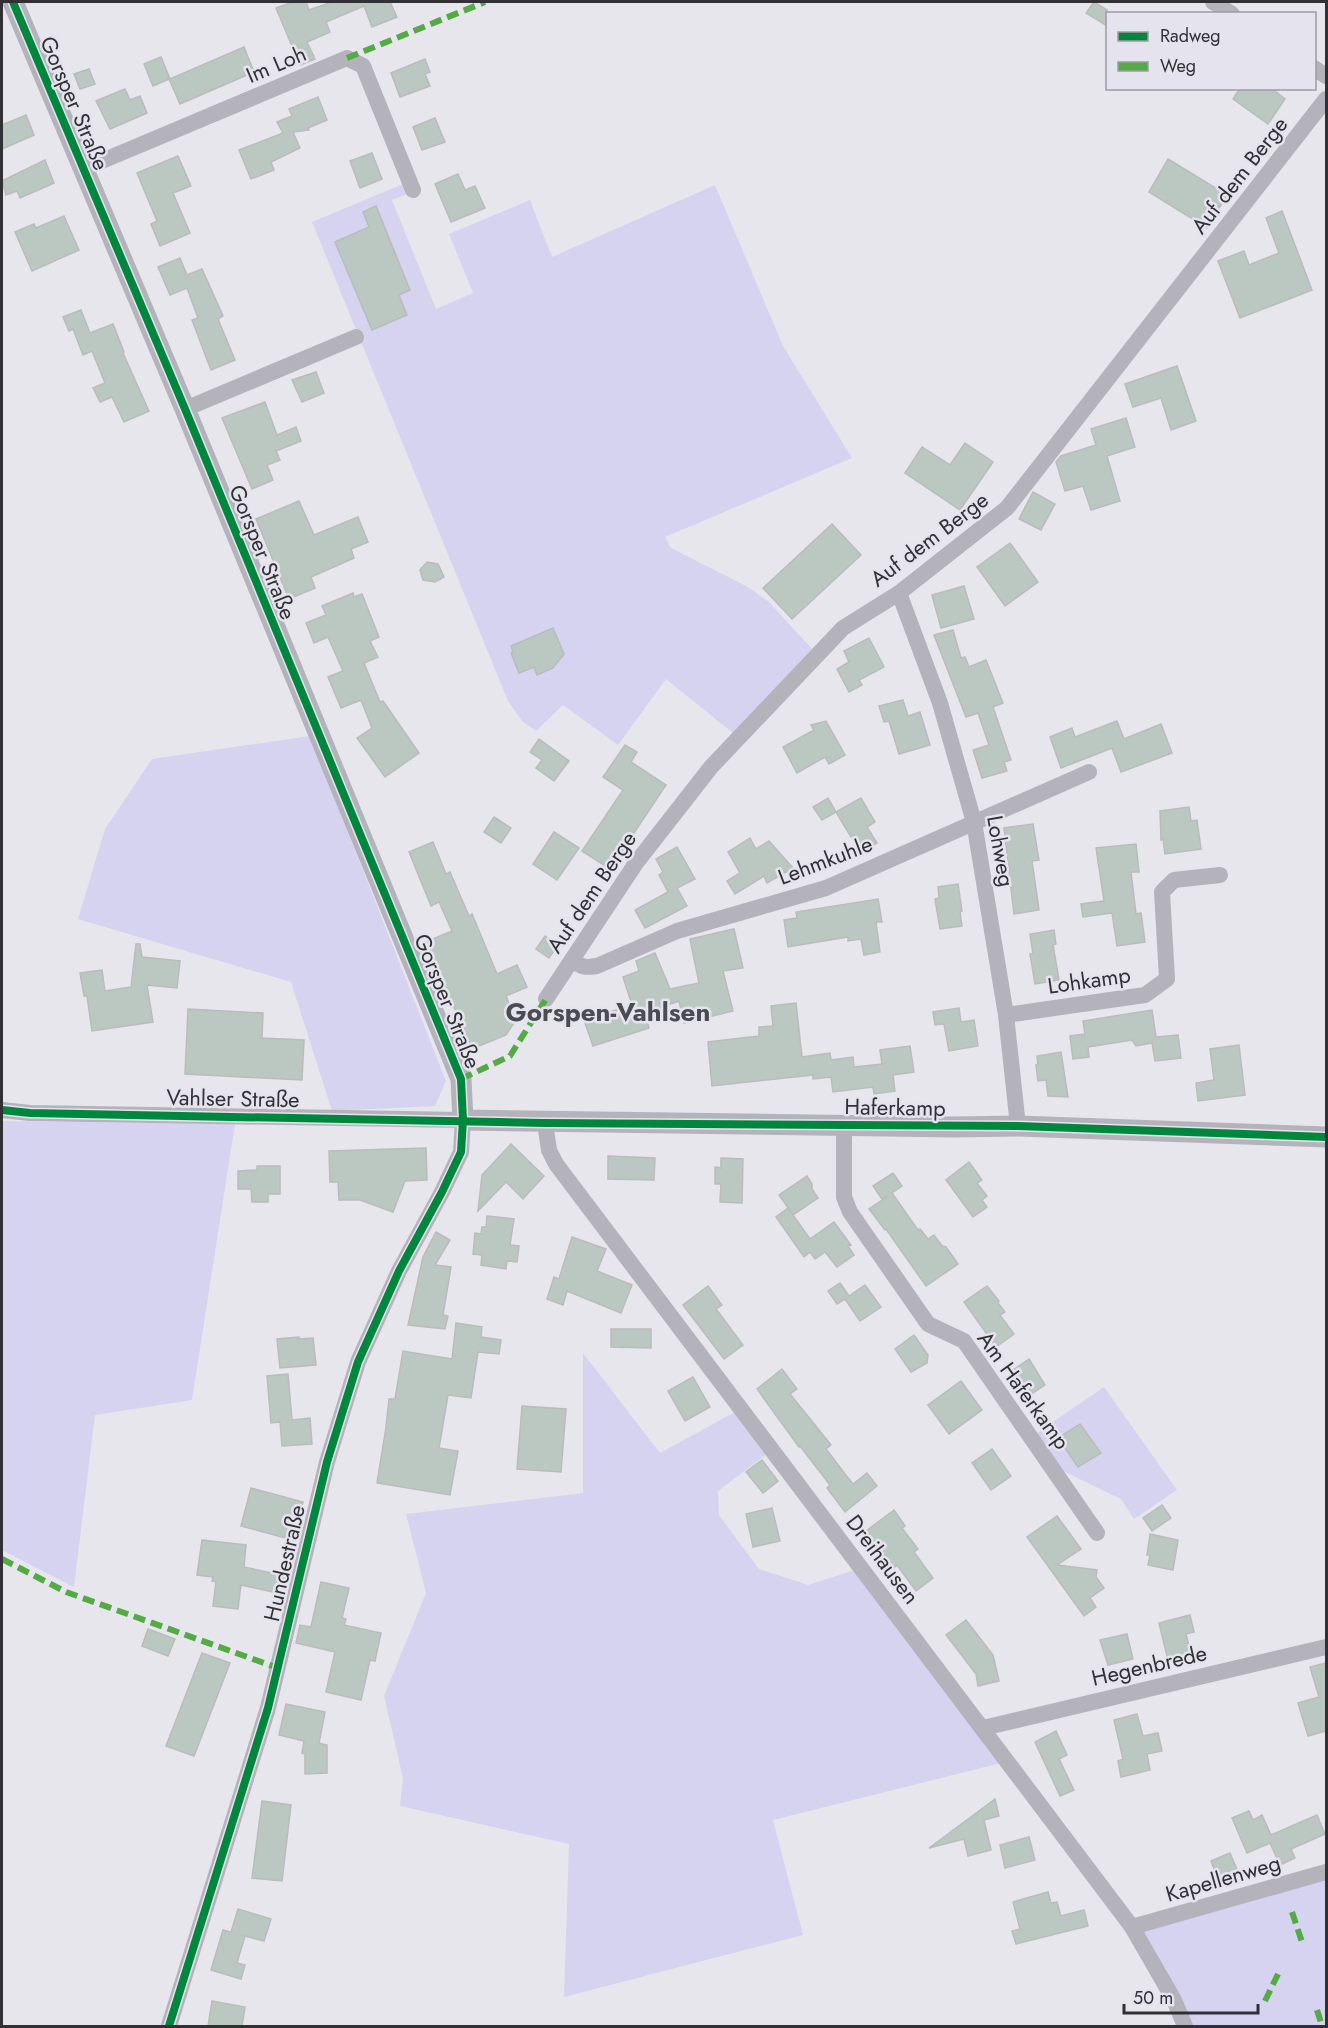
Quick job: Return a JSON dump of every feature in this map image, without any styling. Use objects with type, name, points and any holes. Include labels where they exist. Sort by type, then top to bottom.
[{"type":"street","name":"Gorsper Straße","points":[[13,2],[185,409],[461,1079],[463,1120]]},
{"type":"street","points":[[1213,2],[1229,12]]},
{"type":"street","name":"Im Loh","points":[[83,168],[347,58],[363,66],[413,190]]},
{"type":"street","name":"Auf dem Berge","points":[[546,999],[636,862],[711,767],[843,628],[899,593],[1007,508],[1326,99]]},
{"type":"street","points":[[185,409],[356,337]]},
{"type":"street","name":"Lohweg","points":[[899,593],[940,703],[974,822],[1006,1015],[1018,1126]]},
{"type":"street","name":"Lehmkuhle","points":[[572,960],[587,968],[597,966],[678,932],[826,888],[1089,772]]},
{"type":"street","name":"Lohkamp","points":[[1006,1015],[1145,995],[1167,979],[1162,892],[1174,880],[1220,875]]},
{"type":"street","name":"Vahlser Straße","points":[[2,1110],[30,1113],[463,1120]]},
{"type":"street","name":"Haferkamp","points":[[463,1120],[545,1123],[1018,1126],[1326,1137]]},
{"type":"street","name":"Hundestraße","points":[[169,2026],[268,1708],[327,1462],[358,1362],[399,1271],[461,1152],[463,1120]]},
{"type":"street","name":"Dreihausen","points":[[545,1123],[549,1150],[556,1164],[1132,1927],[1174,2000],[1185,2026]]},
{"type":"street","name":"Am Haferkamp","points":[[844,1124],[844,1197],[850,1212],[928,1324],[964,1341],[1097,1533]]},
{"type":"street","name":"Hegenbrede","points":[[983,1728],[1326,1647]]},
{"type":"street","name":"Kapellenweg","points":[[1132,1927],[1326,1872]]},
{"type":"shaded area","points":[[403,184],[407,194],[392,200],[436,309],[473,293],[449,234],[530,200],[552,257],[715,185],[783,346],[852,458],[665,537],[671,548],[748,587],[769,602],[812,649],[733,733],[666,679],[618,745],[563,705],[536,731],[522,721],[508,701],[312,222]]},
{"type":"shaded area","points":[[310,736],[446,1081],[435,1106],[332,1111],[291,982],[78,919],[105,829],[152,759]]},
{"type":"shaded area","points":[[2,1121],[235,1124],[192,1400],[95,1415],[74,1587],[2,1550]]},
{"type":"shaded area","points":[[583,1353],[660,1453],[735,1412],[767,1454],[718,1491],[719,1515],[759,1569],[808,1585],[855,1570],[1001,1763],[773,1820],[803,1935],[564,1997],[569,1844],[400,1806],[403,1778],[384,1696],[426,1593],[406,1514],[583,1493]]},
{"type":"shaded area","points":[[1104,1387],[1177,1490],[1134,1519],[1121,1499],[1063,1471],[1037,1433]]},
{"type":"shaded area","points":[[1326,1877],[1326,2026],[1190,2026],[1140,1932]]},
{"type":"building","points":[[293,2],[306,2],[309,10],[332,2],[390,2],[397,17],[372,27],[364,6],[326,22],[330,32],[307,42],[315,59],[300,65],[276,8]]},
{"type":"building","points":[[1094,2],[1107,10],[1106,25],[1086,13]]},
{"type":"building","points":[[244,47],[254,72],[180,104],[169,79],[153,86],[144,64],[161,57],[170,79]]},
{"type":"building","points":[[425,59],[430,72],[425,74],[430,86],[400,97],[391,73]]},
{"type":"building","points":[[89,69],[95,84],[80,89],[74,74]]},
{"type":"building","points":[[125,89],[130,100],[140,96],[147,113],[110,129],[96,101]]},
{"type":"building","points":[[1239,90],[1274,90],[1285,99],[1268,124],[1233,99]]},
{"type":"building","points":[[318,97],[327,120],[308,128],[309,130],[293,132],[300,148],[271,162],[274,170],[251,179],[239,150],[283,133],[277,122],[292,116],[289,109]]},
{"type":"building","points":[[26,115],[34,135],[2,149],[2,125]]},
{"type":"building","points":[[435,118],[445,142],[422,150],[413,127]]},
{"type":"building","points":[[372,153],[382,179],[360,188],[350,161]]},
{"type":"building","points":[[178,156],[191,186],[173,193],[190,233],[160,246],[151,224],[157,221],[137,173]]},
{"type":"building","points":[[1168,159],[1227,195],[1207,228],[1149,192]]},
{"type":"building","points":[[45,160],[54,183],[20,198],[17,191],[6,195],[2,181]]},
{"type":"building","points":[[458,174],[465,190],[475,186],[485,208],[451,222],[435,184]]},
{"type":"building","points":[[376,206],[410,290],[399,295],[407,315],[372,330],[335,242],[369,227],[363,212]]},
{"type":"building","points":[[1282,211],[1312,290],[1240,318],[1218,261],[1244,251],[1249,265],[1279,253],[1266,218]]},
{"type":"building","points":[[64,216],[79,250],[32,271],[15,232],[34,224],[36,228]]},
{"type":"building","points":[[180,258],[187,275],[202,269],[223,316],[218,319],[235,360],[211,370],[192,320],[198,318],[187,288],[170,295],[158,267]]},
{"type":"building","points":[[81,310],[90,333],[113,324],[123,353],[149,411],[124,422],[112,397],[100,402],[93,388],[105,383],[92,351],[83,355],[73,329],[69,331],[63,317]]},
{"type":"building","points":[[1177,366],[1196,421],[1171,430],[1161,398],[1133,407],[1125,384]]},
{"type":"building","points":[[316,372],[324,393],[302,402],[292,380]]},
{"type":"building","points":[[265,402],[277,435],[296,427],[301,441],[276,451],[280,460],[267,465],[273,480],[252,489],[222,418]]},
{"type":"building","points":[[1126,418],[1135,447],[1107,456],[1120,501],[1091,510],[1083,486],[1065,491],[1056,462],[1061,456],[1096,445],[1091,429]]},
{"type":"building","points":[[965,443],[993,462],[960,510],[905,473],[922,447],[950,465]]},
{"type":"building","points":[[1033,492],[1055,504],[1041,530],[1019,519]]},
{"type":"building","points":[[299,501],[314,535],[358,517],[368,542],[351,549],[354,558],[311,577],[315,588],[289,599],[256,519]]},
{"type":"building","points":[[832,524],[861,555],[792,619],[763,588]]},
{"type":"building","points":[[1010,543],[1038,582],[1005,606],[977,567]]},
{"type":"building","points":[[427,562],[438,564],[444,577],[435,582],[423,580],[420,570]]},
{"type":"building","points":[[964,586],[974,619],[941,628],[932,595]]},
{"type":"building","points":[[353,593],[354,597],[362,594],[379,637],[370,641],[378,657],[364,663],[380,702],[383,701],[419,753],[385,777],[357,738],[372,728],[361,700],[341,708],[328,677],[343,671],[328,637],[314,643],[306,623],[326,615],[322,606]]},
{"type":"building","points":[[553,628],[564,654],[553,668],[537,675],[534,667],[519,673],[511,653],[513,652],[511,646]]},
{"type":"building","points":[[953,630],[961,658],[965,657],[969,667],[986,660],[1003,703],[993,707],[1011,760],[1004,762],[1007,771],[982,778],[973,750],[989,745],[978,713],[966,717],[934,635]]},
{"type":"building","points":[[869,638],[884,667],[859,680],[862,685],[849,692],[837,669],[849,662],[844,651]]},
{"type":"building","points":[[903,700],[908,716],[920,712],[930,745],[899,754],[889,721],[884,722],[879,706]]},
{"type":"building","points":[[826,721],[845,755],[829,764],[825,757],[797,773],[783,747],[814,730],[811,725]]},
{"type":"building","points":[[1117,721],[1124,739],[1161,724],[1172,753],[1121,772],[1112,748],[1061,768],[1050,737],[1072,728],[1075,737]]},
{"type":"building","points":[[539,739],[569,761],[554,781],[536,768],[542,760],[530,752]]},
{"type":"building","points":[[625,745],[637,752],[631,762],[666,785],[610,869],[582,851],[623,790],[603,777]]},
{"type":"building","points":[[828,798],[836,812],[822,820],[813,807]]},
{"type":"building","points":[[861,798],[875,822],[867,827],[877,843],[863,851],[854,835],[851,837],[836,812]]},
{"type":"building","points":[[1189,807],[1191,821],[1197,820],[1201,849],[1165,854],[1163,839],[1161,840],[1160,811]]},
{"type":"building","points":[[494,817],[511,828],[501,843],[484,832]]},
{"type":"building","points":[[1033,824],[1039,860],[1032,861],[1039,910],[1014,914],[1004,828]]},
{"type":"building","points":[[554,832],[579,848],[557,880],[533,864]]},
{"type":"building","points":[[750,838],[756,849],[769,841],[793,868],[767,883],[764,876],[735,894],[727,881],[740,873],[728,852]]},
{"type":"building","points":[[433,842],[446,874],[450,872],[469,916],[472,914],[497,974],[517,965],[527,987],[506,996],[516,1020],[506,1035],[472,1049],[426,942],[452,931],[439,902],[431,906],[409,852]]},
{"type":"building","points":[[1136,844],[1139,872],[1131,872],[1136,914],[1141,913],[1145,942],[1117,946],[1112,913],[1083,917],[1081,904],[1104,901],[1096,848]]},
{"type":"building","points":[[677,847],[695,879],[677,888],[687,906],[645,928],[635,910],[668,892],[659,875],[663,872],[656,859]]},
{"type":"building","points":[[958,884],[962,926],[940,929],[935,899],[939,898],[938,887]]},
{"type":"building","points":[[878,899],[882,922],[876,922],[880,952],[864,955],[861,939],[848,941],[848,937],[788,947],[784,920],[797,918],[796,912]]},
{"type":"building","points":[[734,929],[743,968],[723,971],[733,1011],[684,1023],[679,1001],[645,1013],[649,1028],[593,1046],[584,1020],[632,1005],[623,977],[639,971],[636,961],[655,953],[670,989],[699,983],[690,939]]},
{"type":"building","points":[[1054,930],[1056,944],[1053,945],[1059,980],[1035,984],[1030,954],[1033,954],[1030,934]]},
{"type":"building","points":[[545,936],[558,945],[549,958],[536,949]]},
{"type":"building","points":[[136,944],[140,944],[142,957],[180,961],[177,988],[147,985],[153,1022],[92,1031],[87,996],[84,996],[80,973],[102,970],[105,991],[131,987]]},
{"type":"building","points":[[796,1003],[802,1057],[830,1053],[831,1060],[853,1057],[854,1067],[882,1064],[880,1050],[910,1046],[914,1072],[893,1075],[895,1091],[874,1094],[873,1087],[833,1092],[831,1077],[813,1079],[813,1075],[712,1086],[708,1042],[759,1036],[759,1027],[773,1026],[771,1006]]},
{"type":"building","points":[[959,1008],[961,1022],[974,1020],[978,1046],[949,1051],[944,1024],[935,1025],[933,1012]]},
{"type":"building","points":[[188,1009],[263,1013],[262,1038],[304,1040],[302,1080],[185,1074]]},
{"type":"building","points":[[1152,1010],[1156,1037],[1178,1035],[1181,1058],[1155,1061],[1152,1043],[1136,1046],[1132,1040],[1088,1047],[1089,1057],[1073,1059],[1070,1036],[1085,1034],[1083,1021]]},
{"type":"building","points":[[1239,1045],[1245,1095],[1198,1101],[1196,1083],[1214,1080],[1210,1049]]},
{"type":"building","points":[[1061,1052],[1068,1097],[1048,1096],[1046,1080],[1038,1081],[1037,1056]]},
{"type":"building","points":[[511,1144],[544,1176],[523,1199],[506,1182],[478,1211],[482,1175]]},
{"type":"building","points":[[426,1148],[427,1180],[405,1181],[393,1212],[360,1200],[339,1200],[338,1182],[330,1182],[329,1151]]},
{"type":"building","points":[[608,1156],[655,1158],[654,1180],[608,1179]]},
{"type":"building","points":[[721,1158],[743,1159],[742,1203],[720,1202],[721,1184],[715,1184],[715,1167],[721,1168]]},
{"type":"building","points":[[969,1162],[982,1180],[977,1183],[987,1196],[982,1200],[987,1207],[973,1217],[946,1180]]},
{"type":"building","points":[[257,1166],[280,1166],[280,1194],[268,1194],[268,1202],[252,1202],[251,1189],[238,1189],[238,1171],[257,1170]]},
{"type":"building","points":[[893,1173],[902,1186],[892,1193],[918,1230],[920,1229],[928,1239],[934,1235],[958,1264],[926,1286],[869,1209],[888,1196],[882,1199],[873,1186]]},
{"type":"building","points":[[807,1176],[818,1198],[793,1215],[779,1195]]},
{"type":"building","points":[[788,1208],[810,1239],[834,1222],[851,1245],[848,1246],[854,1255],[837,1267],[825,1252],[815,1259],[810,1252],[804,1257],[776,1217]]},
{"type":"building","points":[[487,1216],[514,1219],[510,1245],[519,1246],[517,1262],[507,1261],[506,1269],[481,1265],[482,1255],[473,1254],[475,1233],[481,1234],[482,1227],[486,1227]]},
{"type":"building","points":[[436,1232],[450,1240],[435,1265],[451,1267],[443,1315],[448,1316],[445,1329],[408,1325],[423,1257]]},
{"type":"building","points":[[572,1237],[606,1249],[597,1271],[632,1285],[621,1313],[567,1291],[563,1305],[547,1299],[554,1277],[559,1279]]},
{"type":"building","points":[[840,1283],[849,1296],[865,1285],[881,1307],[860,1321],[845,1299],[837,1304],[828,1291]]},
{"type":"building","points":[[708,1286],[722,1305],[716,1309],[743,1345],[724,1359],[683,1305]]},
{"type":"building","points":[[987,1286],[999,1301],[998,1303],[1005,1312],[1000,1315],[1014,1334],[996,1347],[964,1302]]},
{"type":"building","points":[[456,1323],[482,1327],[481,1337],[501,1340],[499,1354],[478,1352],[471,1398],[448,1395],[439,1448],[458,1451],[450,1495],[377,1483],[389,1399],[395,1399],[403,1351],[452,1359]]},
{"type":"building","points":[[611,1329],[651,1329],[651,1348],[611,1347]]},
{"type":"building","points":[[914,1335],[928,1355],[927,1363],[911,1372],[895,1349]]},
{"type":"building","points":[[299,1337],[299,1339],[313,1338],[316,1365],[280,1368],[277,1339]]},
{"type":"building","points":[[1029,1359],[1045,1385],[1030,1395],[1013,1370]]},
{"type":"building","points":[[782,1369],[797,1389],[790,1394],[831,1445],[826,1449],[853,1484],[867,1473],[877,1486],[845,1512],[827,1488],[830,1485],[757,1389]]},
{"type":"building","points":[[288,1374],[292,1420],[310,1418],[312,1444],[282,1446],[280,1422],[271,1423],[267,1376]]},
{"type":"building","points":[[693,1377],[710,1407],[685,1421],[668,1391]]},
{"type":"building","points":[[961,1381],[982,1410],[949,1434],[928,1405]]},
{"type":"building","points":[[522,1406],[566,1409],[561,1472],[517,1469]]},
{"type":"building","points":[[1080,1424],[1101,1453],[1078,1467],[1058,1438]]},
{"type":"building","points":[[992,1449],[1011,1476],[991,1490],[972,1463]]},
{"type":"building","points":[[762,1460],[778,1481],[763,1493],[746,1472]]},
{"type":"building","points":[[251,1488],[303,1502],[293,1540],[241,1526]]},
{"type":"building","points":[[1162,1505],[1171,1518],[1152,1531],[1143,1518]]},
{"type":"building","points":[[772,1508],[780,1541],[753,1547],[746,1514]]},
{"type":"building","points":[[894,1510],[905,1526],[902,1528],[918,1549],[914,1552],[933,1578],[916,1591],[897,1565],[894,1568],[866,1531]]},
{"type":"building","points":[[1057,1516],[1081,1549],[1057,1565],[1097,1570],[1096,1577],[1104,1588],[1090,1598],[1096,1607],[1084,1616],[1027,1537]]},
{"type":"building","points":[[1150,1534],[1178,1540],[1173,1570],[1148,1565]]},
{"type":"building","points":[[202,1540],[246,1545],[244,1567],[286,1576],[282,1594],[241,1585],[238,1609],[213,1606],[216,1582],[212,1581],[213,1577],[197,1575]]},
{"type":"building","points":[[321,1582],[349,1588],[342,1618],[346,1619],[344,1625],[381,1633],[375,1661],[370,1660],[361,1700],[326,1692],[335,1652],[296,1643],[300,1625],[311,1627]]},
{"type":"building","points":[[1190,1615],[1194,1632],[1186,1634],[1191,1655],[1168,1660],[1159,1623]]},
{"type":"building","points":[[966,1620],[993,1655],[999,1681],[978,1686],[976,1674],[946,1635]]},
{"type":"building","points":[[148,1629],[175,1639],[168,1656],[142,1646]]},
{"type":"building","points":[[1127,1634],[1133,1659],[1108,1665],[1100,1640]]},
{"type":"building","points":[[202,1653],[230,1663],[194,1756],[166,1746]]},
{"type":"building","points":[[1326,1663],[1326,1731],[1308,1736],[1298,1703],[1319,1697],[1310,1667]]},
{"type":"building","points":[[286,1704],[325,1712],[319,1743],[327,1745],[327,1773],[305,1774],[305,1754],[302,1753],[304,1741],[279,1735]]},
{"type":"building","points":[[1137,1714],[1143,1736],[1158,1733],[1162,1751],[1147,1754],[1150,1770],[1121,1777],[1118,1761],[1123,1759],[1114,1720]]},
{"type":"building","points":[[1056,1731],[1067,1755],[1059,1759],[1074,1790],[1060,1796],[1035,1742]]},
{"type":"building","points":[[995,1799],[999,1816],[984,1820],[991,1850],[968,1856],[964,1839],[929,1848]]},
{"type":"building","points":[[262,1801],[291,1805],[282,1881],[252,1878]]},
{"type":"building","points":[[1249,1811],[1253,1820],[1262,1815],[1271,1835],[1317,1815],[1325,1834],[1291,1849],[1295,1858],[1280,1865],[1270,1843],[1247,1853],[1232,1818]]},
{"type":"building","points":[[1029,1837],[1035,1860],[1005,1868],[1000,1845]]},
{"type":"building","points":[[1230,1853],[1239,1874],[1219,1882],[1211,1861]]},
{"type":"building","points":[[1048,1892],[1051,1903],[1057,1902],[1061,1916],[1084,1910],[1088,1926],[1016,1944],[1012,1931],[1020,1929],[1013,1902]]},
{"type":"building","points":[[238,1909],[271,1919],[264,1941],[245,1936],[237,1963],[245,1965],[241,1979],[211,1970],[223,1930],[231,1932]]},
{"type":"building","points":[[212,2001],[245,2007],[242,2026],[208,2026]]},
{"type":"marked path","points":[[347,58],[485,2]]},
{"type":"marked path","points":[[461,1079],[510,1056],[546,999]]},
{"type":"marked path","points":[[2,1559],[66,1592],[278,1668]]},
{"type":"marked path","points":[[1292,1912],[1303,1945]]},
{"type":"marked path","points":[[1265,2001],[1279,1972]]},
{"type":"marked path","points":[[1317,2010],[1322,2026]]},
{"type":"cycle path","points":[[13,2],[185,409],[461,1079],[463,1120],[461,1152],[399,1271],[358,1362],[327,1462],[268,1708],[169,2026]]},
{"type":"cycle path","points":[[2,1110],[30,1113],[545,1123],[1018,1126],[1326,1137]]},
{"type":"district","name":"Gorspen-Vahlsen","points":[[608,1012]]}]
